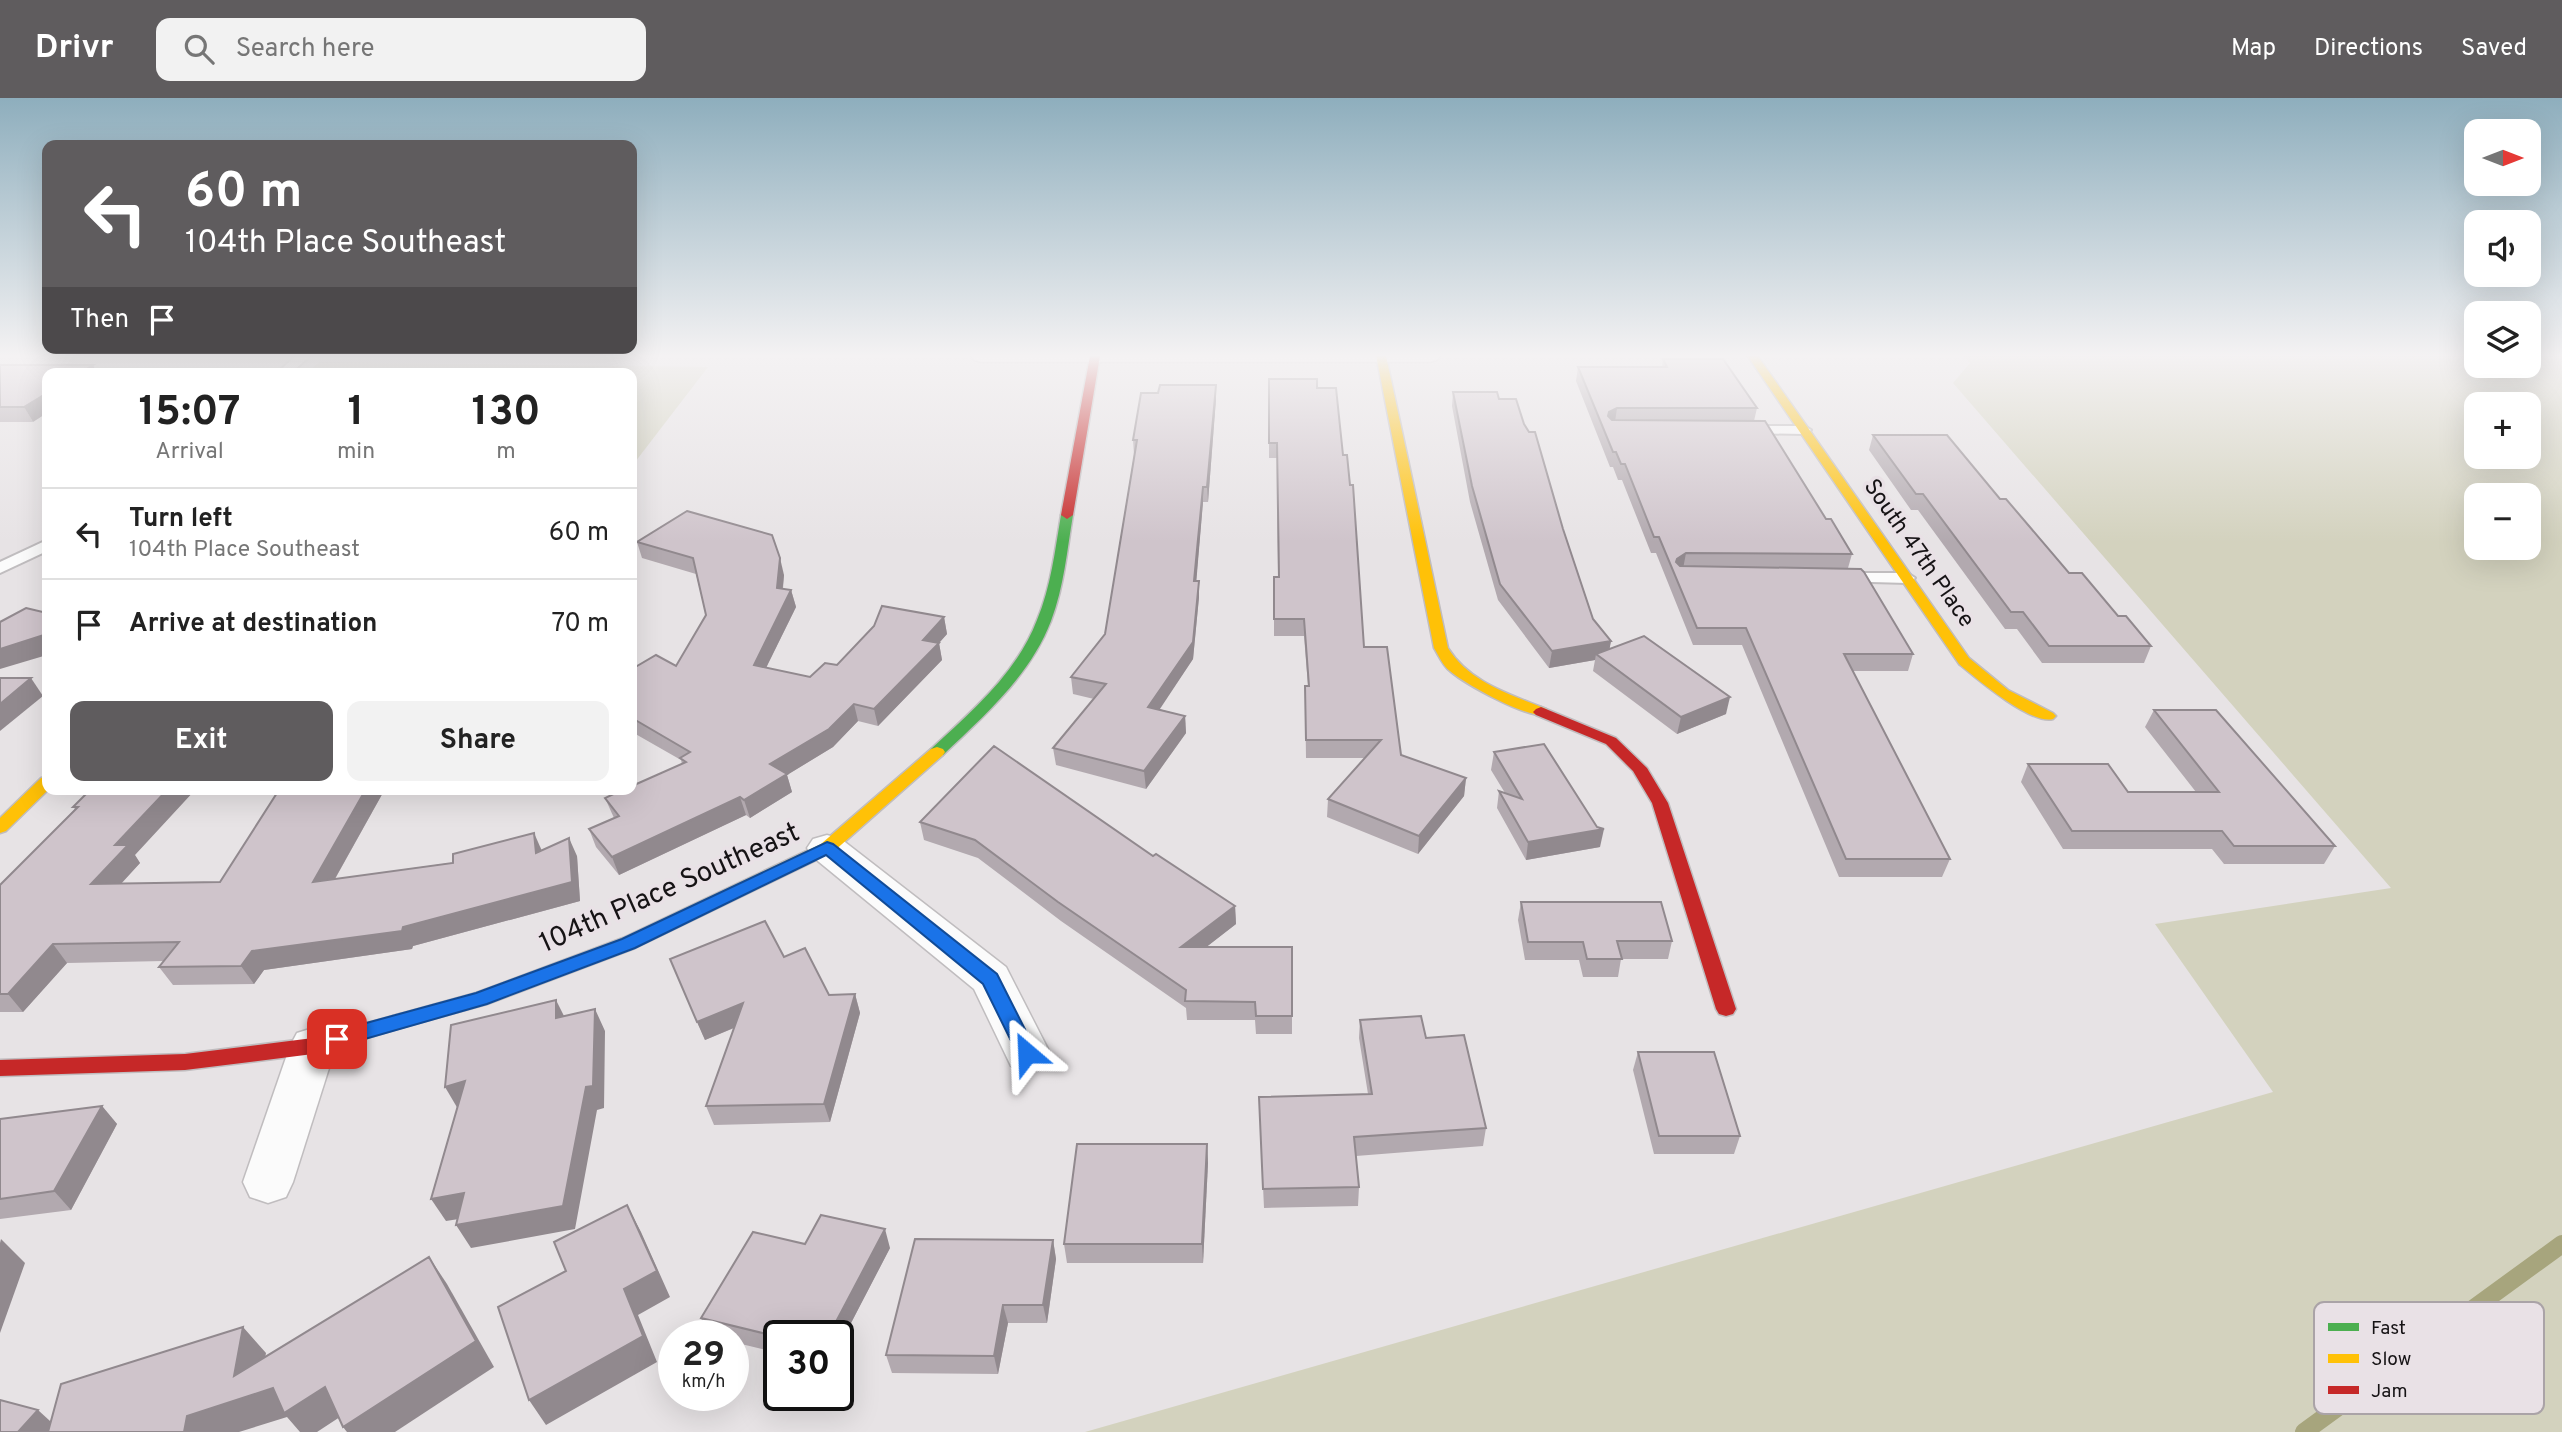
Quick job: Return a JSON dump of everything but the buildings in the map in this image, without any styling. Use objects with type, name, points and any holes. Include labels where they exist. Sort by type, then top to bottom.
[{"type":"street","name":"104th Place Southeast","points":[[0,1068],[185,1062],[313,1046],[480,999],[629,943],[827,848],[935,754],[1002,691],[1039,634],[1056,579],[1085,417]]},
{"type":"street","points":[[1394,417],[1441,648],[1453,667],[1483,688],[1611,741],[1639,768],[1660,803],[1726,1009]]},
{"type":"street","name":"South 47th Place","points":[[1795,417],[1964,661],[1985,683],[2011,699],[2049,716]]},
{"type":"street","points":[[0,827],[42,787]]},
{"type":"street","points":[[827,848],[991,979],[1027,1053]]},
{"type":"street","points":[[268,1182],[313,1046]]},
{"type":"lane","points":[[1736,430],[1804,430]]},
{"type":"lane","points":[[0,568],[42,547]]},
{"type":"lane","points":[[1828,578],[1907,579]]},
{"type":"green space","points":[[637,417],[669,417],[637,459]]},
{"type":"green space","points":[[1983,417],[2464,417],[2464,469],[2541,469],[2541,417],[2562,417],[2562,1432],[1085,1432],[2273,1092],[2155,924],[2391,888]]},
{"type":"waterway","points":[[2482,1302],[2562,1244]]},
{"type":"waterway","points":[[2304,1432],[2329,1414]]},
{"type":"traffic: fast","points":[[937,752],[980,712],[1029,652],[1044,621],[1053,591],[1067,515]]},
{"type":"traffic: slow","points":[[1394,417],[1441,648],[1453,667],[1483,688],[1541,712]]},
{"type":"traffic: slow","points":[[1795,417],[1964,661],[2003,693],[2048,716]]},
{"type":"traffic: slow","points":[[400,1021],[480,999],[629,943],[827,848],[937,752]]},
{"type":"traffic: slow","points":[[0,827],[42,787]]},
{"type":"traffic: jam","points":[[1067,515],[1084,417]]},
{"type":"traffic: jam","points":[[1541,712],[1611,741],[1639,768],[1660,803],[1726,1009]]},
{"type":"traffic: jam","points":[[0,1068],[185,1062],[313,1046],[400,1021]]},
{"type":"route","points":[[337,1039],[480,999],[629,943],[827,848],[991,979],[1027,1053]]}]
